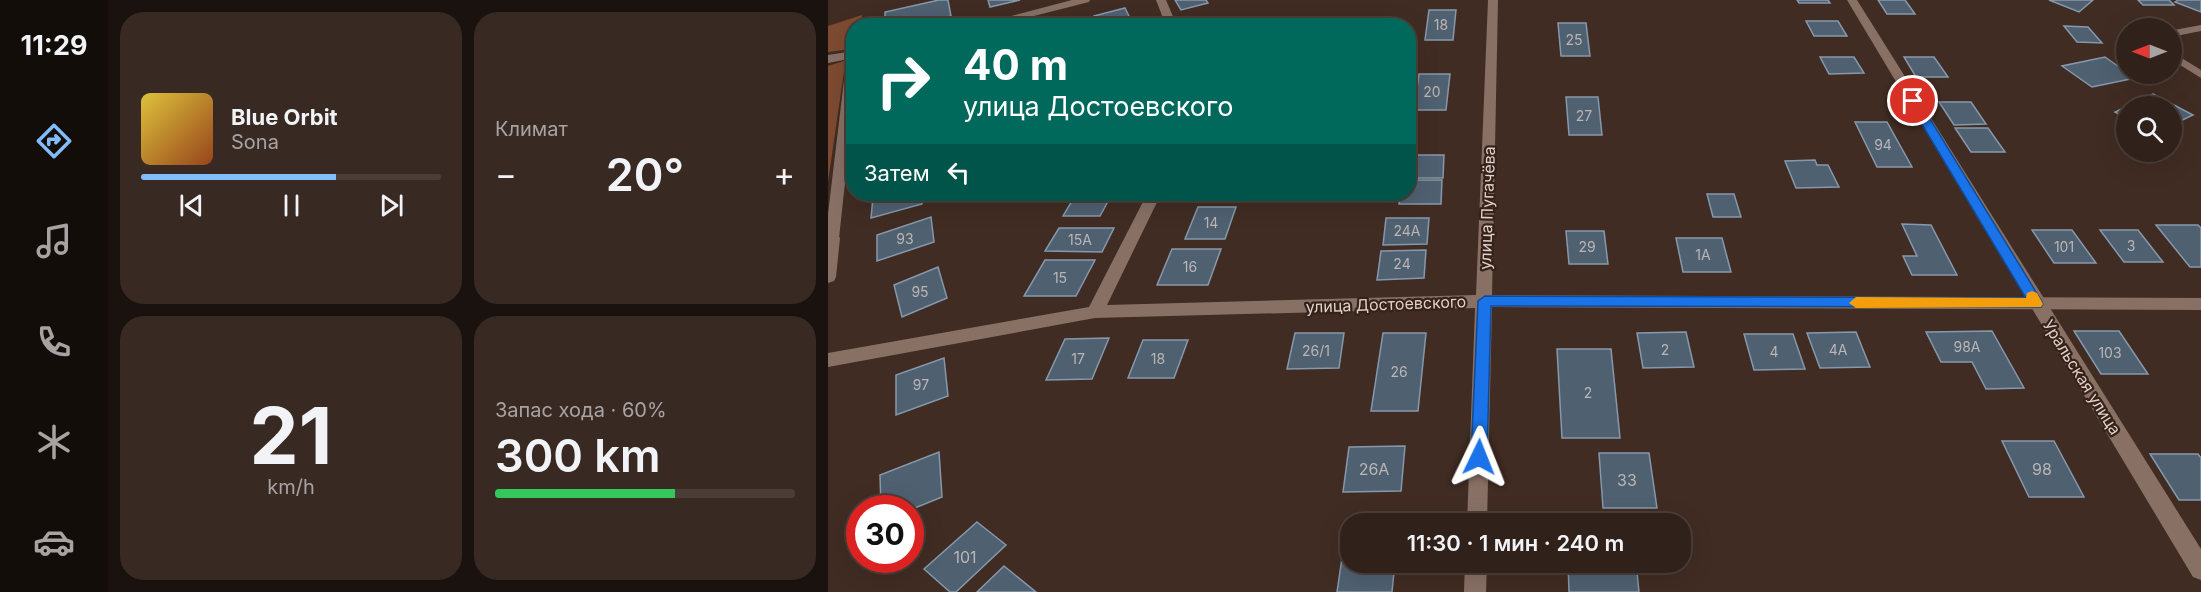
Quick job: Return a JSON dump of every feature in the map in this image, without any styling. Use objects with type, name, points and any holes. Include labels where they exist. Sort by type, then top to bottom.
[{"type":"street","points":[[1011,18],[1085,0]]},
{"type":"street","points":[[1161,0],[1169,18]]},
{"type":"street","name":"улица Пугачёва","points":[[1477,513],[1493,0]]},
{"type":"street","name":"Уральская улица","points":[[1852,0],[2036,304],[2201,569]]},
{"type":"street","points":[[828,59],[846,56]]},
{"type":"street","points":[[1095,312],[1150,201]]},
{"type":"street","points":[[828,276],[830,238]]},
{"type":"street","name":"улица Достоевского","points":[[828,360],[1095,312],[1485,301],[2201,304]]},
{"type":"street","points":[[1474,592],[1475,573]]},
{"type":"lane","points":[[2182,31],[2201,28]]},
{"type":"lane","points":[[2182,62],[2201,75]]},
{"type":"lane","points":[[830,238],[846,112]]},
{"type":"shaded area","points":[[846,20],[846,50],[828,52],[828,26]]},
{"type":"shaded area","points":[[846,60],[828,182],[828,66]]},
{"type":"building","points":[[948,0],[951,16],[885,18],[885,12]]},
{"type":"building","points":[[988,0],[1020,0],[990,7]]},
{"type":"building","points":[[1175,0],[1206,0],[1208,3],[1181,10]]},
{"type":"building","points":[[1797,0],[1828,0],[1830,3],[1799,3]]},
{"type":"building","points":[[1878,0],[1905,0],[1915,14],[1887,14]]},
{"type":"building","points":[[2049,0],[2093,0],[2079,12]]},
{"type":"building","points":[[2138,0],[2169,0],[2174,5],[2143,5]]},
{"type":"building","points":[[2201,0],[2201,12],[2175,2]]},
{"type":"building","points":[[1125,8],[1130,18],[1095,18],[1094,16]]},
{"type":"building","points":[[1429,10],[1456,10],[1453,40],[1425,40]]},
{"type":"building","points":[[1806,21],[1838,21],[1847,36],[1814,36]]},
{"type":"building","points":[[1558,23],[1586,23],[1590,56],[1561,56]]},
{"type":"building","points":[[2064,26],[2088,27],[2102,43],[2077,42]]},
{"type":"building","points":[[1820,57],[1854,57],[1864,73],[1829,74]]},
{"type":"building","points":[[1904,57],[1934,57],[1948,77],[1916,77]]},
{"type":"building","points":[[2105,57],[2116,65],[2116,82],[2092,87],[2062,66]]},
{"type":"building","points":[[1419,74],[1450,74],[1446,110],[1416,110]]},
{"type":"building","points":[[1566,97],[1598,97],[1602,135],[1569,135]]},
{"type":"building","points":[[1939,102],[1971,102],[1986,124],[1954,125]]},
{"type":"building","points":[[2182,109],[2193,115],[2182,120]]},
{"type":"building","points":[[1855,122],[1887,122],[1912,167],[1877,167]]},
{"type":"building","points":[[1955,128],[1988,128],[2005,152],[1971,152]]},
{"type":"building","points":[[1416,155],[1444,155],[1443,178],[1416,178]]},
{"type":"building","points":[[1815,160],[1817,165],[1828,165],[1839,187],[1796,188],[1785,161]]},
{"type":"building","points":[[1416,180],[1442,180],[1441,204],[1399,204],[1399,201],[1416,201]]},
{"type":"building","points":[[1707,194],[1734,194],[1741,217],[1713,217]]},
{"type":"building","points":[[873,201],[922,201],[922,204],[871,218]]},
{"type":"building","points":[[1072,201],[1108,201],[1100,216],[1063,216]]},
{"type":"building","points":[[1198,207],[1236,207],[1225,239],[1185,239]]},
{"type":"building","points":[[931,217],[934,242],[877,261],[877,235]]},
{"type":"building","points":[[1386,218],[1429,218],[1427,244],[1383,245]]},
{"type":"building","points":[[1902,224],[1931,225],[1957,275],[1912,275],[1903,256],[1917,256]]},
{"type":"building","points":[[2156,225],[2198,225],[2201,228],[2201,267],[2190,267]]},
{"type":"building","points":[[1059,228],[1114,228],[1102,252],[1045,251]]},
{"type":"building","points":[[2032,230],[2072,230],[2096,263],[2054,263]]},
{"type":"building","points":[[2100,230],[2138,230],[2163,262],[2124,262]]},
{"type":"building","points":[[1566,231],[1604,231],[1608,264],[1569,264]]},
{"type":"building","points":[[1676,238],[1722,238],[1731,272],[1683,272]]},
{"type":"building","points":[[1172,249],[1221,249],[1208,285],[1157,285]]},
{"type":"building","points":[[1426,250],[1424,278],[1377,280],[1381,251]]},
{"type":"building","points":[[1045,260],[1095,260],[1076,296],[1024,296]]},
{"type":"building","points":[[938,267],[947,298],[902,317],[894,285]]},
{"type":"building","points":[[1992,331],[2024,388],[1986,389],[1972,362],[1941,362],[1926,332]]},
{"type":"building","points":[[2074,331],[2119,331],[2148,374],[2101,374]]},
{"type":"building","points":[[1686,332],[1694,367],[1643,368],[1637,333]]},
{"type":"building","points":[[1856,332],[1870,367],[1820,368],[1807,333]]},
{"type":"building","points":[[1295,333],[1344,333],[1339,368],[1287,369]]},
{"type":"building","points":[[1383,333],[1426,333],[1418,411],[1371,411]]},
{"type":"building","points":[[1744,334],[1793,334],[1805,369],[1754,370]]},
{"type":"building","points":[[1109,338],[1092,379],[1046,380],[1065,339]]},
{"type":"building","points":[[1143,340],[1188,340],[1174,378],[1128,378]]},
{"type":"building","points":[[1557,349],[1611,349],[1620,438],[1562,438]]},
{"type":"building","points":[[944,358],[948,396],[896,415],[896,375]]},
{"type":"building","points":[[2002,441],[2054,441],[2084,497],[2029,497]]},
{"type":"building","points":[[1405,446],[1401,491],[1343,492],[1349,447]]},
{"type":"building","points":[[939,452],[942,497],[924,504],[924,495],[881,495],[880,475]]},
{"type":"building","points":[[1599,453],[1649,453],[1657,508],[1603,508]]},
{"type":"building","points":[[2150,454],[2198,454],[2201,458],[2201,500],[2179,500]]},
{"type":"building","points":[[977,522],[1006,545],[956,592],[950,592],[924,569]]},
{"type":"building","points":[[1004,566],[1036,592],[977,592]]},
{"type":"building","points":[[1340,572],[1394,573],[1392,592],[1337,592]]},
{"type":"building","points":[[1568,573],[1637,573],[1639,592],[1569,592]]},
{"type":"slow traffic","points":[[1856,303],[2036,304],[2032,296]]},
{"type":"route","points":[[1479,457],[1485,301],[2036,304],[1913,101]]}]
